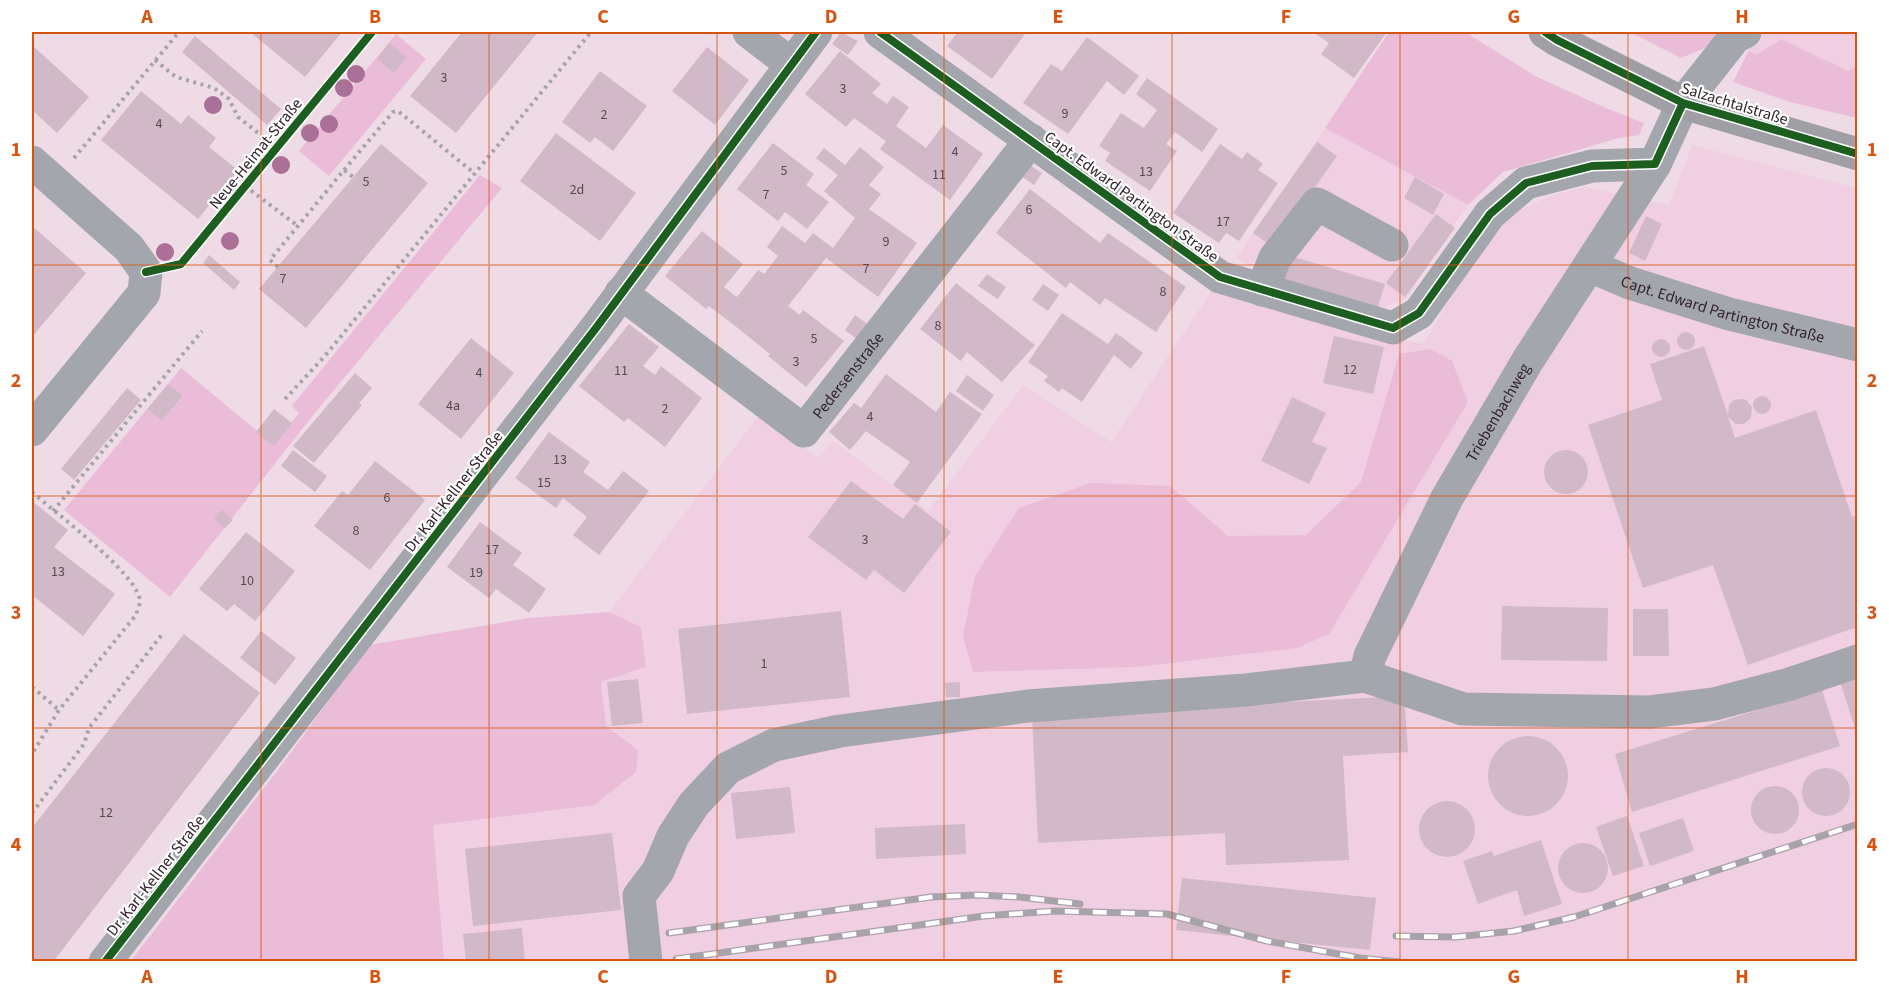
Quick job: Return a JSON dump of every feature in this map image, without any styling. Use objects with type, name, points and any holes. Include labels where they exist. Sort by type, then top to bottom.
[{"type":"main road","name":"Salzachtalstraße","points":[[1545,32],[1683,103],[1857,154]]},
{"type":"street","points":[[749,32],[791,64]]},
{"type":"street","name":"Dr. Karl-Kellner Straße","points":[[105,962],[596,328],[816,32]]},
{"type":"street","name":"Capt. Edward Partington Straße","points":[[880,32],[1220,277],[1393,328],[1419,313],[1490,214],[1526,183],[1592,166],[1655,164]]},
{"type":"street","points":[[1655,164],[1683,103],[1735,37],[1745,32]]},
{"type":"street","name":"Pedersenstraße","points":[[621,293],[804,431],[1031,140]]},
{"type":"street","name":"Triebenbachweg","points":[[1365,676],[1370,656],[1447,498],[1528,360],[1655,164]]},
{"type":"street","points":[[32,430],[144,293],[146,272],[129,248],[42,171]]},
{"type":"street","points":[[1262,290],[1275,258],[1317,204],[1392,245]]},
{"type":"street","name":"Capt. Edward Partington Straße","points":[[1590,266],[1630,283],[1729,314],[1857,345]]},
{"type":"street","points":[[646,962],[639,896],[658,871],[673,836],[694,804],[728,768],[774,745],[840,731],[1028,706],[1246,690],[1365,676],[1463,709],[1649,712],[1714,704],[1790,684],[1857,661]]},
{"type":"path","points":[[42,171],[69,165],[179,32]]},
{"type":"path","points":[[285,399],[324,357],[591,32]]},
{"type":"path","points":[[155,60],[176,77],[214,87],[229,99],[238,117],[276,147]]},
{"type":"path","points":[[278,267],[270,260],[393,112],[398,111],[474,173]]},
{"type":"path","points":[[344,170],[353,177]]},
{"type":"path","points":[[245,186],[298,226]]},
{"type":"path","points":[[53,511],[202,331]]},
{"type":"path","points":[[32,492],[117,565],[134,586],[140,600],[136,615],[59,710],[32,754]]},
{"type":"path","points":[[32,813],[84,744],[89,729],[164,632]]},
{"type":"path","points":[[32,687],[59,710]]},
{"type":"shaded area","points":[[1389,32],[1465,32],[1535,76],[1644,123],[1639,135],[1619,138],[1503,172],[1468,205],[1325,128]]},
{"type":"shaded area","points":[[1630,32],[1727,32],[1717,43],[1681,58]]},
{"type":"shaded area","points":[[1729,32],[1857,32],[1857,66],[1848,71],[1781,39],[1756,55]]},
{"type":"shaded area","points":[[396,34],[426,59],[329,176],[299,151]]},
{"type":"shaded area","points":[[1781,39],[1848,71],[1857,66],[1857,118],[1790,102],[1733,82],[1749,50],[1756,55]]},
{"type":"shaded area","points":[[1325,128],[1468,205],[1406,299],[1378,309],[1280,280],[1236,258]]},
{"type":"shaded area","points":[[1692,145],[1857,188],[1857,961],[236,962],[356,809],[621,738],[606,726],[601,682],[645,667],[641,627],[609,612],[760,414],[818,458],[833,441],[928,511],[1023,385],[1111,442],[1214,287],[1328,320],[1423,344],[1489,235],[1520,210],[1552,195],[1585,187],[1669,205]]},
{"type":"shaded area","points":[[480,175],[502,188],[314,414],[170,597],[64,510],[147,409],[162,421],[183,397],[168,384],[181,368],[274,445],[299,413],[292,406]]},
{"type":"shaded area","points":[[1431,349],[1452,361],[1468,402],[1329,634],[1297,648],[1136,667],[973,672],[963,637],[975,576],[1019,508],[1090,483],[1170,486],[1228,536],[1306,535],[1361,482],[1399,354]]},
{"type":"shaded area","points":[[609,612],[641,627],[646,667],[601,682],[606,726],[638,750],[636,772],[594,805],[433,825],[444,961],[130,962],[287,758],[369,645],[529,618]]},
{"type":"building","points":[[250,32],[342,32],[305,77]]},
{"type":"building","points":[[462,32],[538,32],[456,133],[410,96]]},
{"type":"building","points":[[841,32],[858,41],[848,55],[832,44]]},
{"type":"building","points":[[958,32],[1022,32],[1025,34],[992,79],[947,46]]},
{"type":"building","points":[[1313,32],[1387,32],[1354,78],[1321,54],[1329,43]]},
{"type":"building","points":[[195,36],[281,109],[267,125],[182,52]]},
{"type":"building","points":[[1087,37],[1139,76],[1124,95],[1107,81],[1068,134],[1023,103],[1051,64],[1062,71]]},
{"type":"building","points":[[389,43],[406,57],[394,73],[377,59]]},
{"type":"building","points":[[32,45],[89,97],[57,133],[32,110]]},
{"type":"building","points":[[707,47],[749,80],[715,125],[672,91]]},
{"type":"building","points":[[840,51],[881,84],[872,93],[887,104],[893,96],[909,107],[896,126],[926,148],[943,125],[983,154],[950,200],[880,149],[886,141],[854,118],[846,127],[805,94]]},
{"type":"building","points":[[600,71],[647,106],[613,151],[595,137],[590,143],[562,122]]},
{"type":"building","points":[[1147,78],[1218,129],[1202,152],[1175,132],[1166,144],[1177,151],[1150,191],[1105,161],[1110,153],[1099,146],[1121,113],[1144,128],[1157,110],[1136,94]]},
{"type":"building","points":[[141,91],[181,124],[188,115],[216,138],[209,147],[238,170],[198,219],[101,140]]},
{"type":"building","points":[[556,133],[636,193],[600,241],[520,181]]},
{"type":"building","points":[[1317,142],[1337,156],[1273,247],[1253,233]]},
{"type":"building","points":[[773,143],[814,174],[806,185],[829,202],[807,229],[785,212],[778,221],[737,189]]},
{"type":"building","points":[[381,144],[428,183],[306,328],[259,289]]},
{"type":"building","points":[[1220,144],[1242,159],[1247,152],[1263,164],[1258,170],[1278,183],[1239,241],[1226,233],[1219,243],[1173,213]]},
{"type":"building","points":[[860,147],[884,167],[869,185],[881,194],[869,209],[917,243],[878,297],[826,258],[788,306],[800,315],[803,310],[844,341],[806,387],[739,329],[709,306],[706,309],[665,276],[702,231],[743,264],[724,287],[737,297],[758,270],[764,274],[778,256],[767,247],[782,226],[805,243],[813,233],[833,248],[855,218],[824,191],[838,175],[816,158],[824,148],[845,165]]},
{"type":"building","points":[[1030,165],[1042,173],[1034,185],[1022,177]]},
{"type":"building","points":[[1415,177],[1444,194],[1433,215],[1404,198]]},
{"type":"building","points":[[1030,189],[1100,243],[1108,233],[1186,287],[1156,332],[1105,298],[1100,305],[1070,282],[1066,288],[996,233]]},
{"type":"building","points":[[1436,214],[1455,228],[1405,297],[1386,283]]},
{"type":"building","points":[[1646,216],[1662,224],[1645,261],[1629,253]]},
{"type":"building","points":[[32,226],[86,273],[32,337]]},
{"type":"building","points":[[209,255],[240,282],[234,290],[203,263]]},
{"type":"building","points":[[1287,255],[1385,284],[1378,307],[1280,278]]},
{"type":"building","points":[[987,274],[1006,287],[998,299],[978,286]]},
{"type":"building","points":[[956,283],[1035,345],[1002,382],[967,352],[961,361],[920,329]]},
{"type":"building","points":[[1043,284],[1059,295],[1048,311],[1032,300]]},
{"type":"building","points":[[1062,313],[1108,344],[1116,333],[1143,353],[1131,369],[1114,355],[1082,402],[1062,388],[1059,392],[1044,381],[1048,376],[1028,362]]},
{"type":"building","points":[[855,315],[869,325],[858,340],[845,330]]},
{"type":"building","points":[[629,324],[659,347],[643,366],[655,375],[661,366],[702,398],[665,447],[628,418],[624,422],[579,386]]},
{"type":"building","points":[[1686,332],[1692,335],[1695,341],[1692,347],[1686,350],[1680,347],[1677,341],[1680,335]]},
{"type":"building","points":[[1334,336],[1384,347],[1373,394],[1323,383]]},
{"type":"building","points":[[471,338],[514,373],[461,439],[418,404]]},
{"type":"building","points":[[1657,339],[1665,339],[1670,344],[1668,355],[1657,357],[1652,352],[1652,344]]},
{"type":"building","points":[[1704,346],[1728,415],[1729,405],[1734,400],[1746,400],[1752,407],[1751,418],[1744,424],[1736,424],[1728,417],[1735,438],[1816,410],[1852,517],[1857,515],[1857,627],[1748,665],[1713,565],[1643,588],[1588,425],[1662,400],[1650,364]]},
{"type":"building","points":[[355,373],[372,388],[359,403],[362,405],[314,463],[293,446]]},
{"type":"building","points":[[886,374],[936,412],[950,392],[982,414],[917,503],[893,485],[910,462],[866,431],[850,450],[829,432],[854,403],[861,408]]},
{"type":"building","points":[[967,375],[994,395],[983,411],[956,391]]},
{"type":"building","points":[[168,384],[183,396],[162,421],[147,409]]},
{"type":"building","points":[[127,388],[141,400],[74,480],[61,469]]},
{"type":"building","points":[[1762,396],[1768,399],[1771,405],[1768,411],[1762,414],[1756,411],[1753,405],[1756,399]]},
{"type":"building","points":[[1292,397],[1326,413],[1312,442],[1327,448],[1309,484],[1261,461]]},
{"type":"building","points":[[274,409],[292,423],[274,446],[256,432]]},
{"type":"building","points":[[549,432],[590,462],[583,472],[608,490],[623,471],[649,491],[599,555],[573,535],[587,517],[563,498],[556,508],[515,478]]},
{"type":"building","points":[[293,450],[327,476],[315,492],[281,466]]},
{"type":"building","points":[[1566,450],[1582,456],[1588,472],[1582,488],[1566,494],[1550,488],[1544,472],[1550,456]]},
{"type":"building","points":[[375,461],[425,500],[370,570],[314,526],[342,491],[348,495]]},
{"type":"building","points":[[851,481],[903,519],[915,504],[951,532],[904,593],[874,570],[866,580],[808,537]]},
{"type":"building","points":[[32,501],[68,530],[54,547],[115,594],[83,636],[32,595]]},
{"type":"building","points":[[222,510],[233,520],[225,528],[214,518]]},
{"type":"building","points":[[480,522],[522,553],[513,565],[546,589],[529,613],[496,589],[489,598],[447,567]]},
{"type":"building","points":[[246,532],[295,571],[255,621],[234,604],[227,611],[199,589]]},
{"type":"building","points":[[1502,606],[1608,608],[1607,661],[1501,660]]},
{"type":"building","points":[[1633,609],[1668,609],[1669,656],[1633,656]]},
{"type":"building","points":[[841,611],[850,697],[687,714],[678,629]]},
{"type":"building","points":[[261,631],[296,658],[275,685],[240,658]]},
{"type":"building","points":[[184,634],[260,693],[53,962],[32,962],[32,828]]},
{"type":"building","points":[[1857,676],[1857,734],[1840,682]]},
{"type":"building","points":[[638,679],[643,723],[612,726],[607,682]]},
{"type":"building","points":[[960,682],[960,697],[946,697],[945,683]]},
{"type":"building","points":[[1822,690],[1840,746],[1632,812],[1615,754]]},
{"type":"building","points":[[1404,696],[1408,752],[1343,756],[1349,860],[1226,865],[1225,833],[1038,843],[1032,715]]},
{"type":"building","points":[[1528,736],[1543,739],[1556,748],[1565,761],[1568,776],[1565,791],[1556,804],[1543,813],[1528,816],[1513,813],[1500,804],[1491,791],[1488,776],[1491,761],[1500,748],[1513,739]]},
{"type":"building","points":[[1821,768],[1831,768],[1843,775],[1850,787],[1850,797],[1843,809],[1831,816],[1821,816],[1806,805],[1802,797],[1802,787],[1813,772]]},
{"type":"building","points":[[1770,786],[1780,786],[1792,793],[1799,805],[1799,815],[1792,827],[1780,834],[1770,834],[1755,823],[1751,815],[1751,805],[1762,790]]},
{"type":"building","points":[[790,787],[795,833],[736,839],[731,793]]},
{"type":"building","points":[[1447,801],[1458,803],[1467,809],[1473,818],[1475,829],[1473,840],[1467,849],[1458,855],[1447,857],[1436,855],[1427,849],[1421,840],[1419,829],[1421,818],[1427,809],[1436,803]]},
{"type":"building","points":[[1627,816],[1644,866],[1613,876],[1596,827]]},
{"type":"building","points":[[1683,818],[1694,851],[1650,866],[1639,833]]},
{"type":"building","points":[[965,824],[966,854],[876,859],[875,828]]},
{"type":"building","points":[[612,833],[621,910],[473,926],[465,849]]},
{"type":"building","points":[[1541,840],[1562,904],[1524,916],[1517,890],[1478,904],[1463,861],[1492,851],[1494,856]]},
{"type":"building","points":[[1583,843],[1592,845],[1603,854],[1608,868],[1606,877],[1597,888],[1583,893],[1574,891],[1563,882],[1558,868],[1560,859],[1569,848]]},
{"type":"building","points":[[1182,878],[1376,898],[1370,950],[1176,930]]},
{"type":"building","points":[[522,928],[525,962],[466,962],[463,934]]},
{"type":"railway","points":[[1396,936],[1455,937],[1514,931],[1574,917],[1858,824]]},
{"type":"railway","points":[[669,933],[931,897],[977,895],[1080,904]]},
{"type":"railway","points":[[676,959],[984,916],[1055,911],[1167,914],[1267,941],[1360,958],[1399,962]]},
{"type":"cycle path","name":"Neue-Heimat-Straße","points":[[146,272],[181,264],[372,32]]},
{"type":"cycle path","points":[[105,962],[596,328],[816,32]]},
{"type":"cycle path","points":[[880,32],[1220,277],[1393,328],[1419,313],[1490,214],[1526,183],[1592,166],[1655,164],[1683,103]]},
{"type":"cycle path","points":[[1545,32],[1683,103],[1858,154]]}]
